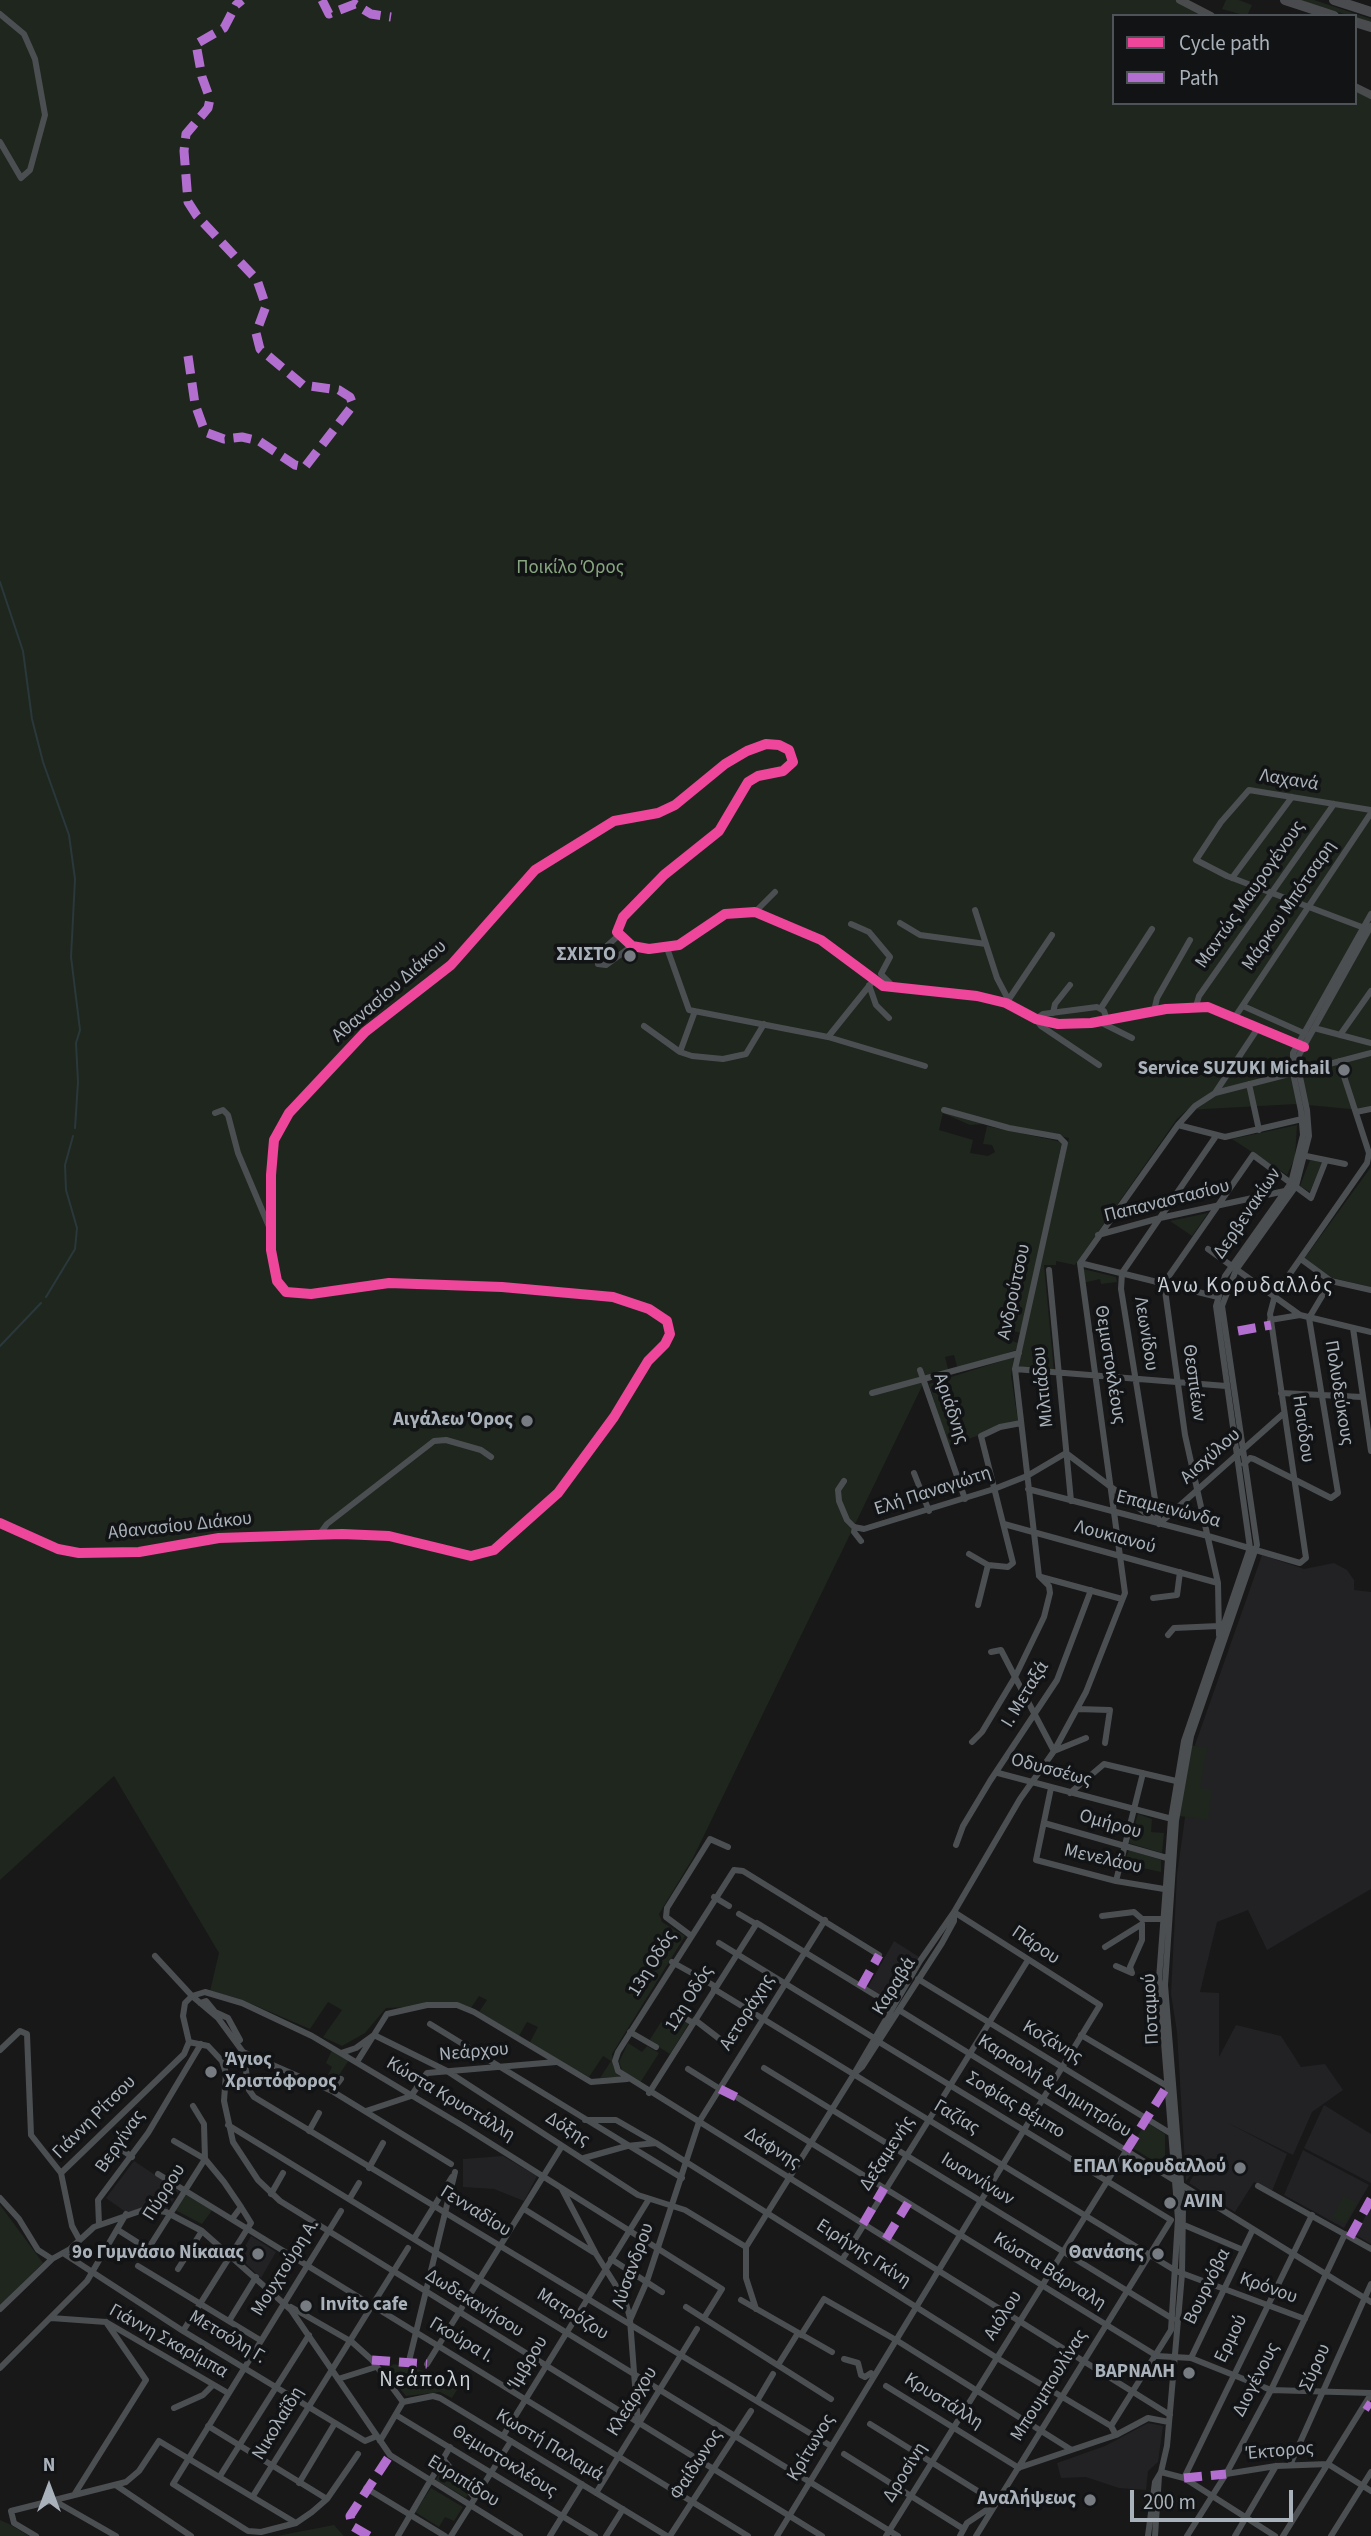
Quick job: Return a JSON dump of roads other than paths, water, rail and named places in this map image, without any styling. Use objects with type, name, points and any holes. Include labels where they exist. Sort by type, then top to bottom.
[{"type":"highway","points":[[1285,0],[1328,14]]},
{"type":"highway","points":[[1334,0],[1351,3],[1371,12]]},
{"type":"main road","points":[[1180,0],[1207,14]]},
{"type":"street","points":[[0,13],[23,34],[35,59],[45,115],[30,170],[21,178],[0,142]]},
{"type":"street","name":"Αθανασίου Διάκου","points":[[0,1523],[58,1549],[79,1553],[139,1552],[219,1538],[319,1535],[389,1536],[465,1556],[494,1550],[558,1493],[614,1417],[648,1361],[665,1345],[670,1325],[664,1317],[613,1297],[573,1292],[389,1283],[311,1294],[291,1294],[281,1288],[275,1275],[270,1229],[272,1151],[277,1132],[289,1113],[365,1032],[451,965],[535,870],[614,821],[659,813],[675,805],[740,754],[766,744],[779,745],[789,750],[793,758],[791,765],[748,782],[722,828],[664,875],[623,917],[618,926],[619,935]]},
{"type":"street","name":"Λαχανά","points":[[1232,878],[1196,860],[1221,822],[1249,790],[1371,811]]},
{"type":"street","points":[[1292,797],[1232,878],[1369,928]]},
{"type":"street","name":"Μαντώς Μαυρογένους","points":[[1196,1006],[1199,996],[1334,804]]},
{"type":"street","name":"Μάρκου Μπότσαρη","points":[[1235,1017],[1371,811]]},
{"type":"street","points":[[755,912],[775,892]]},
{"type":"street","points":[[975,910],[1007,1001]]},
{"type":"street","points":[[632,946],[606,965],[598,964],[598,954],[619,935],[632,946],[667,948],[690,940],[724,914],[755,912],[821,940],[843,954],[871,983],[876,1005],[889,1018]]},
{"type":"street","name":"Δερβενακίων","points":[[1308,1034],[1314,1028],[1369,928],[1371,914]]},
{"type":"street","points":[[900,923],[920,935],[986,944]]},
{"type":"street","points":[[850,924],[869,932],[890,957],[881,974],[895,988]]},
{"type":"street","name":"Δερβενακίων","points":[[1253,1549],[1222,1313],[1234,1268],[1294,1185],[1306,1156],[1308,1118],[1292,1060],[1369,928]]},
{"type":"street","points":[[1132,1038],[1104,1021],[1101,1008],[1152,929]]},
{"type":"street","points":[[1007,1001],[1052,935]]},
{"type":"street","points":[[1154,1011],[1157,998],[1190,940]]},
{"type":"street","points":[[667,948],[686,1008],[828,1037],[925,1066]]},
{"type":"street","points":[[871,983],[1007,1001],[1036,1019],[1058,1024],[1104,1021],[1196,1006],[1235,1017],[1301,1046]]},
{"type":"street","points":[[828,1037],[871,983]]},
{"type":"street","points":[[1053,1013],[1055,1003],[1070,985]]},
{"type":"street","points":[[1340,1035],[1371,991]]},
{"type":"street","points":[[1243,1006],[1308,1034]]},
{"type":"street","points":[[1036,1019],[1043,1014],[1101,1008]]},
{"type":"street","points":[[680,1052],[695,1011]]},
{"type":"street","points":[[1036,1019],[1041,1026],[1098,1065]]},
{"type":"street","points":[[644,1026],[680,1052],[692,1056],[739,1058],[746,1054],[764,1024]]},
{"type":"street","points":[[1215,1093],[1258,1028]]},
{"type":"street","points":[[1314,1028],[1371,1043]]},
{"type":"street","points":[[1218,1297],[1080,1263],[1178,1125],[1195,1106],[1215,1093],[1371,1053]]},
{"type":"street","points":[[1275,1295],[1366,1167],[1369,1153],[1339,1061]]},
{"type":"street","name":"Δερβενακίων","points":[[1253,1549],[1244,1464],[1239,1453],[1216,1322],[1218,1297],[1285,1191],[1294,1185],[1302,1146],[1303,1119],[1296,1073]]},
{"type":"street","points":[[1249,1084],[1259,1130]]},
{"type":"street","points":[[1356,1112],[1371,1109]]},
{"type":"street","points":[[215,1113],[223,1110],[228,1115],[238,1153],[270,1229]]},
{"type":"street","name":"Ανδρούτσου","points":[[944,1110],[1009,1128],[1059,1137],[1065,1143],[1015,1369],[1040,1576],[1049,1586],[1051,1593],[1044,1617],[1015,1677]]},
{"type":"street","points":[[1178,1125],[1225,1137],[1303,1119]]},
{"type":"street","name":"Λεωνίδου","points":[[1159,1524],[1122,1273],[1216,1136]]},
{"type":"street","points":[[1164,1283],[1253,1155],[1311,1198],[1326,1160]]},
{"type":"street","points":[[1306,1156],[1345,1164]]},
{"type":"street","name":"Παπαναστασίου","points":[[1098,1235],[1160,1218],[1285,1191]]},
{"type":"street","points":[[1208,1249],[1300,1315],[1371,1332]]},
{"type":"street","points":[[1301,1259],[1331,1281],[1371,1290]]},
{"type":"street","name":"Θεμιστοκλέους","points":[[1054,1751],[1077,1709],[1126,1586],[1080,1263]]},
{"type":"street","name":"Μιλτιάδου","points":[[1049,1270],[1071,1501]]},
{"type":"street","name":"Πολυδεύκους","points":[[1293,1479],[1331,1498],[1338,1493],[1309,1318],[1331,1281]]},
{"type":"street","name":"Θεσπιέων","points":[[1164,1283],[1196,1491],[1218,1583],[1219,1641]]},
{"type":"street","name":"Ησιόδου","points":[[1275,1295],[1270,1320],[1306,1558],[1300,1563]]},
{"type":"street","points":[[1270,1320],[1300,1315]]},
{"type":"street","points":[[1353,1328],[1371,1451]]},
{"type":"street","points":[[872,1393],[1019,1353]]},
{"type":"street","points":[[1015,1369],[1226,1387]]},
{"type":"street","name":"Αριάδνης","points":[[920,1370],[965,1499]]},
{"type":"street","points":[[1281,1393],[1362,1396]]},
{"type":"street","name":"Αισχύλου","points":[[1159,1524],[1284,1413]]},
{"type":"street","points":[[969,1554],[988,1565],[1012,1565],[981,1436],[1000,1427],[1021,1423]]},
{"type":"street","points":[[319,1535],[327,1524],[434,1441],[446,1440],[481,1450],[491,1457]]},
{"type":"street","points":[[1066,1453],[1159,1524]]},
{"type":"street","name":"Ελή Παναγιώτη","points":[[844,1481],[838,1490],[839,1501],[848,1520],[855,1527],[879,1527],[1027,1476],[1066,1453]]},
{"type":"street","points":[[1244,1464],[1250,1458],[1254,1459],[1293,1479]]},
{"type":"street","points":[[914,1473],[929,1511]]},
{"type":"street","name":"Επαμεινώνδα","points":[[1028,1489],[1300,1563]]},
{"type":"street","name":"Λουκιανού","points":[[1003,1524],[1218,1583]]},
{"type":"street","points":[[855,1527],[861,1541]]},
{"type":"street","name":"Ποταμού","points":[[1154,2536],[1176,2358],[1179,2272],[1174,2219],[1177,2183],[1165,1985],[1176,1781],[1186,1734],[1253,1549]]},
{"type":"street","name":"Ποταμού","points":[[1157,2356],[1170,2334],[1184,2225],[1170,2133],[1159,1979],[1167,1858],[1191,1736],[1253,1549]]},
{"type":"street","points":[[978,1605],[988,1565]]},
{"type":"street","points":[[1153,1598],[1177,1595],[1180,1572]]},
{"type":"street","points":[[1040,1576],[1122,1599]]},
{"type":"street","name":"Ι. Μεταξά","points":[[998,1773],[1035,1711],[1058,1680],[1091,1590]]},
{"type":"street","points":[[1168,1635],[1174,1628],[1219,1626]]},
{"type":"street","points":[[991,1652],[1001,1650],[1054,1751],[1086,1738]]},
{"type":"street","points":[[972,1742],[982,1732],[1015,1677]]},
{"type":"street","points":[[1077,1709],[1111,1710],[1105,1743]]},
{"type":"street","name":"Καραβά","points":[[790,2179],[1031,1783],[1054,1751]]},
{"type":"street","points":[[1070,1793],[1104,1764],[1176,1781]]},
{"type":"street","name":"Οδυσσέως","points":[[956,1845],[963,1826],[998,1773],[1173,1820]]},
{"type":"street","points":[[1116,1881],[1143,1773]]},
{"type":"street","points":[[1044,1823],[1051,1788]]},
{"type":"street","name":"Ομήρου","points":[[1044,1823],[1167,1858]]},
{"type":"street","name":"Μενελάου","points":[[1044,1823],[1036,1860],[1116,1881],[1164,1889]]},
{"type":"street","points":[[690,1935],[667,1917],[667,1908],[710,1839],[727,1847]]},
{"type":"street","name":"13η Οδός","points":[[627,2079],[618,2071],[615,2061],[630,2032],[714,1896],[736,1869],[825,1920]]},
{"type":"street","points":[[714,1896],[729,1906]]},
{"type":"street","name":"Καραβά","points":[[896,2008],[918,1979],[954,1921],[954,1912]]},
{"type":"street","name":"Πάρου","points":[[954,1912],[1100,2005]]},
{"type":"street","points":[[1102,1916],[1134,1912],[1142,1922],[1142,1940],[1130,1966],[1132,1973],[1116,1966]]},
{"type":"street","name":"Καραολή & Δημητρίου","points":[[739,1914],[1368,2300]]},
{"type":"street","points":[[1105,1947],[1142,1922],[1162,1919]]},
{"type":"street","points":[[825,1920],[879,1955]]},
{"type":"street","name":"Αετοράχης","points":[[699,2122],[825,1920]]},
{"type":"street","name":"12η Οδός","points":[[649,2093],[756,1923]]},
{"type":"street","name":"Σοφίας Βέμπο","points":[[719,1942],[1107,2181],[1174,2219]]},
{"type":"street","name":"Γενναδίου","points":[[155,1956],[192,1996],[218,2018],[243,2052],[249,2090],[254,2097],[831,2446]]},
{"type":"street","name":"Δεξαμενής","points":[[842,2260],[884,2188],[1028,1960]]},
{"type":"street","points":[[673,1962],[690,1972]]},
{"type":"street","name":"Γαζίας","points":[[701,1978],[1179,2272]]},
{"type":"street","name":"Κοζάνης","points":[[918,1979],[1170,2133]]},
{"type":"street","name":"Κώστα Κρυστάλλη","points":[[192,1996],[212,1993],[242,2003],[341,2053],[544,2176],[722,2289],[704,2318]]},
{"type":"street","points":[[192,1996],[183,2008],[189,2042],[201,2044]]},
{"type":"street","points":[[200,2003],[206,2001],[215,2012],[228,2018],[240,2040]]},
{"type":"street","points":[[357,2062],[387,2014],[427,2005],[457,2005],[474,2012],[595,2083],[627,2079]]},
{"type":"street","name":"Κρίτωνος","points":[[777,2536],[1100,2005]]},
{"type":"street","points":[[676,2012],[721,2040]]},
{"type":"street","name":"Ειρήνης Γκίνη","points":[[430,2024],[682,2178]]},
{"type":"street","points":[[0,2050],[20,2031],[27,2034],[31,2135],[61,2173]]},
{"type":"street","points":[[630,2032],[656,2047]]},
{"type":"street","points":[[341,2053],[356,2048],[374,2035]]},
{"type":"street","name":"Δόξης","points":[[374,2035],[447,2071],[649,2199],[672,2204],[746,2247]]},
{"type":"street","points":[[1081,2035],[1167,2086]]},
{"type":"street","name":"Γιάννη Ρίτσου","points":[[79,2239],[73,2230],[61,2173],[184,2054],[189,2042]]},
{"type":"street","name":"Δωδεκανήσου","points":[[201,2044],[212,2049],[225,2067],[224,2101],[228,2124],[239,2152],[271,2194],[459,2314],[822,2536]]},
{"type":"street","name":"Βεργίνας","points":[[99,2224],[98,2200],[132,2157],[201,2044]]},
{"type":"street","points":[[243,2052],[332,2091],[451,2164]]},
{"type":"street","name":"Νεάρχου","points":[[366,2111],[411,2096],[427,2073],[557,2062]]},
{"type":"street","name":"Ιωαννίνων","points":[[764,2068],[1173,2319]]},
{"type":"street","points":[[688,2069],[720,2088]]},
{"type":"street","points":[[332,2091],[341,2079]]},
{"type":"street","name":"Δάφνης","points":[[627,2079],[1133,2392],[1170,2418]]},
{"type":"street","name":"Κώστα Βάρναλη","points":[[738,2098],[1157,2356],[1191,2358],[1271,2389],[1371,2394]]},
{"type":"street","points":[[193,2106],[204,2124],[205,2158]]},
{"type":"street","points":[[309,2131],[319,2113]]},
{"type":"street","name":"Ειρήνης Γκίνη","points":[[585,2120],[616,2120],[687,2161],[997,2358],[1111,2426]]},
{"type":"street","name":"Λύσανδρου","points":[[638,2424],[630,2322],[647,2281],[699,2122]]},
{"type":"street","name":"Ματρόζου","points":[[228,2124],[567,2330],[887,2533],[898,2536]]},
{"type":"street","points":[[174,2141],[205,2158],[241,2207],[249,2226],[183,2331]]},
{"type":"street","points":[[369,2168],[383,2143]]},
{"type":"street","points":[[584,2158],[627,2146],[656,2143]]},
{"type":"street","points":[[117,2146],[132,2157]]},
{"type":"street","points":[[427,2364],[562,2146]]},
{"type":"street","name":"Αιόλου","points":[[954,2427],[1126,2151]]},
{"type":"street","name":"Πύρρου","points":[[118,2230],[148,2249],[205,2158]]},
{"type":"street","points":[[409,2361],[455,2172],[415,2237]]},
{"type":"street","points":[[271,2194],[283,2173]]},
{"type":"street","name":"Γκούρα Ι.","points":[[158,2174],[249,2226],[305,2264],[748,2536]]},
{"type":"street","points":[[756,2309],[746,2278],[746,2247],[790,2179]]},
{"type":"street","points":[[350,2197],[359,2183]]},
{"type":"street","points":[[1258,2186],[1371,2249]]},
{"type":"street","points":[[562,2188],[605,2270],[625,2300],[630,2322]]},
{"type":"street","points":[[0,2198],[19,2219],[38,2250],[52,2259]]},
{"type":"street","name":"Ίμβρου","points":[[503,2436],[627,2230],[649,2199]]},
{"type":"street","points":[[232,2218],[241,2207]]},
{"type":"street","points":[[0,2309],[52,2259],[99,2224],[151,2208],[170,2214],[202,2231],[284,2302],[309,2334],[379,2439],[403,2402],[372,2360],[352,2342],[284,2302]]},
{"type":"street","points":[[524,2209],[596,2253]]},
{"type":"street","name":"Μουχτούρη Α.","points":[[296,2523],[261,2532],[248,2531],[174,2487],[173,2482],[305,2264],[341,2210]]},
{"type":"street","points":[[0,2368],[93,2273],[126,2214]]},
{"type":"street","name":"Ερμού","points":[[1184,2478],[1311,2215]]},
{"type":"street","name":"Μπουμπουλίνας","points":[[976,2536],[1174,2219]]},
{"type":"street","points":[[1184,2225],[1243,2250]]},
{"type":"street","name":"Βουρνόβα","points":[[1191,2358],[1253,2230]]},
{"type":"street","points":[[178,2269],[202,2231]]},
{"type":"street","name":"Διογένους","points":[[1187,2536],[1226,2474],[1271,2389],[1345,2234]]},
{"type":"street","name":"Νικολαΐδη","points":[[253,2496],[331,2368],[352,2342],[371,2305],[408,2248]]},
{"type":"street","name":"Μετσόλη Γ.","points":[[63,2253],[183,2331],[365,2441],[379,2439]]},
{"type":"street","points":[[611,2259],[662,2291]]},
{"type":"street","points":[[138,2266],[260,2340]]},
{"type":"street","name":"Κρόνου","points":[[1179,2272],[1305,2319]]},
{"type":"street","points":[[229,2321],[256,2277]]},
{"type":"street","name":"Σύρου","points":[[1290,2465],[1322,2392],[1368,2300],[1371,2284]]},
{"type":"street","points":[[778,2365],[824,2299],[896,2340],[1070,2449]]},
{"type":"street","points":[[741,2301],[832,2352]]},
{"type":"street","points":[[686,2307],[831,2399]]},
{"type":"street","name":"Γιάννη Σκαρίμπα","points":[[51,2318],[106,2322],[228,2393]]},
{"type":"street","points":[[74,2495],[146,2381],[106,2322]]},
{"type":"street","name":"Κλεάρχου","points":[[596,2493],[697,2329]]},
{"type":"street","points":[[219,2476],[309,2334]]},
{"type":"street","points":[[1116,2435],[1111,2426],[1157,2356]]},
{"type":"street","name":"Κρυστάλλη","points":[[844,2359],[858,2363],[861,2375],[865,2377],[871,2372],[874,2376]]},
{"type":"street","points":[[338,2379],[376,2367]]},
{"type":"street","points":[[757,2401],[773,2374]]},
{"type":"street","points":[[174,2408],[203,2395],[213,2385]]},
{"type":"street","name":"Κρυστάλλη","points":[[886,2386],[1019,2468]]},
{"type":"street","points":[[1283,2536],[1371,2394]]},
{"type":"street","name":"Κωστή Παλαμά","points":[[403,2402],[433,2396],[440,2398],[668,2536]]},
{"type":"street","name":"Φαίδωνος","points":[[668,2536],[751,2411]]},
{"type":"street","name":"Θεμιστοκλέους","points":[[396,2415],[595,2536]]},
{"type":"street","points":[[1019,2468],[1116,2435],[1147,2418],[1170,2418]]},
{"type":"street","points":[[299,2483],[335,2423]]},
{"type":"street","points":[[870,2424],[997,2503],[962,2528],[960,2536]]},
{"type":"street","points":[[208,2426],[327,2499]]},
{"type":"street","name":"Δροσίνη","points":[[887,2533],[954,2427]]},
{"type":"street","name":"Ευριπίδου","points":[[379,2439],[390,2455],[520,2536]]},
{"type":"street","points":[[366,2488],[448,2536],[511,2441]]},
{"type":"street","points":[[36,2536],[14,2523],[11,2512],[117,2486],[132,2478],[156,2443],[162,2442],[296,2523],[327,2499],[358,2454]]},
{"type":"street","points":[[398,2536],[408,2514],[450,2447]]},
{"type":"street","points":[[844,2454],[962,2528]]},
{"type":"street","points":[[443,2459],[475,2498]]},
{"type":"street","name":"Έκτορος","points":[[1226,2474],[1276,2466],[1328,2464],[1371,2491]]},
{"type":"street","points":[[1235,2536],[1276,2466]]},
{"type":"street","points":[[1331,2536],[1371,2472]]},
{"type":"street","points":[[1160,2474],[1184,2478],[1275,2536]]},
{"type":"street","name":"Ποταμού","points":[[1148,2536],[1155,2482],[1160,2474]]},
{"type":"street","points":[[550,2536],[582,2484]]},
{"type":"street","points":[[117,2486],[191,2535]]},
{"type":"street","points":[[53,2500],[116,2536]]},
{"type":"street","points":[[606,2536],[623,2509]]},
{"type":"waterway","points":[[0,582],[23,651],[32,719],[43,762],[69,835],[75,879],[71,957],[80,1030],[76,1043],[78,1082],[75,1128]]},
{"type":"waterway","points":[[46,1297],[75,1249],[77,1228],[66,1190],[65,1165],[73,1136]]},
{"type":"waterway","points":[[0,1346],[41,1303]]},
{"type":"place","name":"ΣΧΙΣΤΟ","points":[[630,956]]},
{"type":"place","name":"Service SUZUKI Michail","points":[[1344,1070]]},
{"type":"place","name":"Αιγάλεω Όρος","points":[[527,1421]]},
{"type":"place","name":"Άγιος Χριστόφορος","points":[[211,2072]]},
{"type":"place","name":"ΕΠΑΛ Κορυδαλλού","points":[[1240,2168]]},
{"type":"place","name":"AVIN","points":[[1170,2203]]},
{"type":"place","name":"9ο Γυμνάσιο Νίκαιας","points":[[258,2254]]},
{"type":"place","name":"Θανάσης","points":[[1158,2254]]},
{"type":"place","name":"Invito cafe","points":[[306,2306]]},
{"type":"place","name":"ΒΑΡΝΑΛΗ","points":[[1189,2373]]},
{"type":"place","name":"Αναλήψεως","points":[[1090,2500]]},
{"type":"district","name":"Άνω Κορυδαλλός","points":[[1246,1287]]},
{"type":"district","name":"Νεάπολη","points":[[426,2381]]},
{"type":"park label","name":"Ποικίλο Όρος","points":[[570,569]]}]
